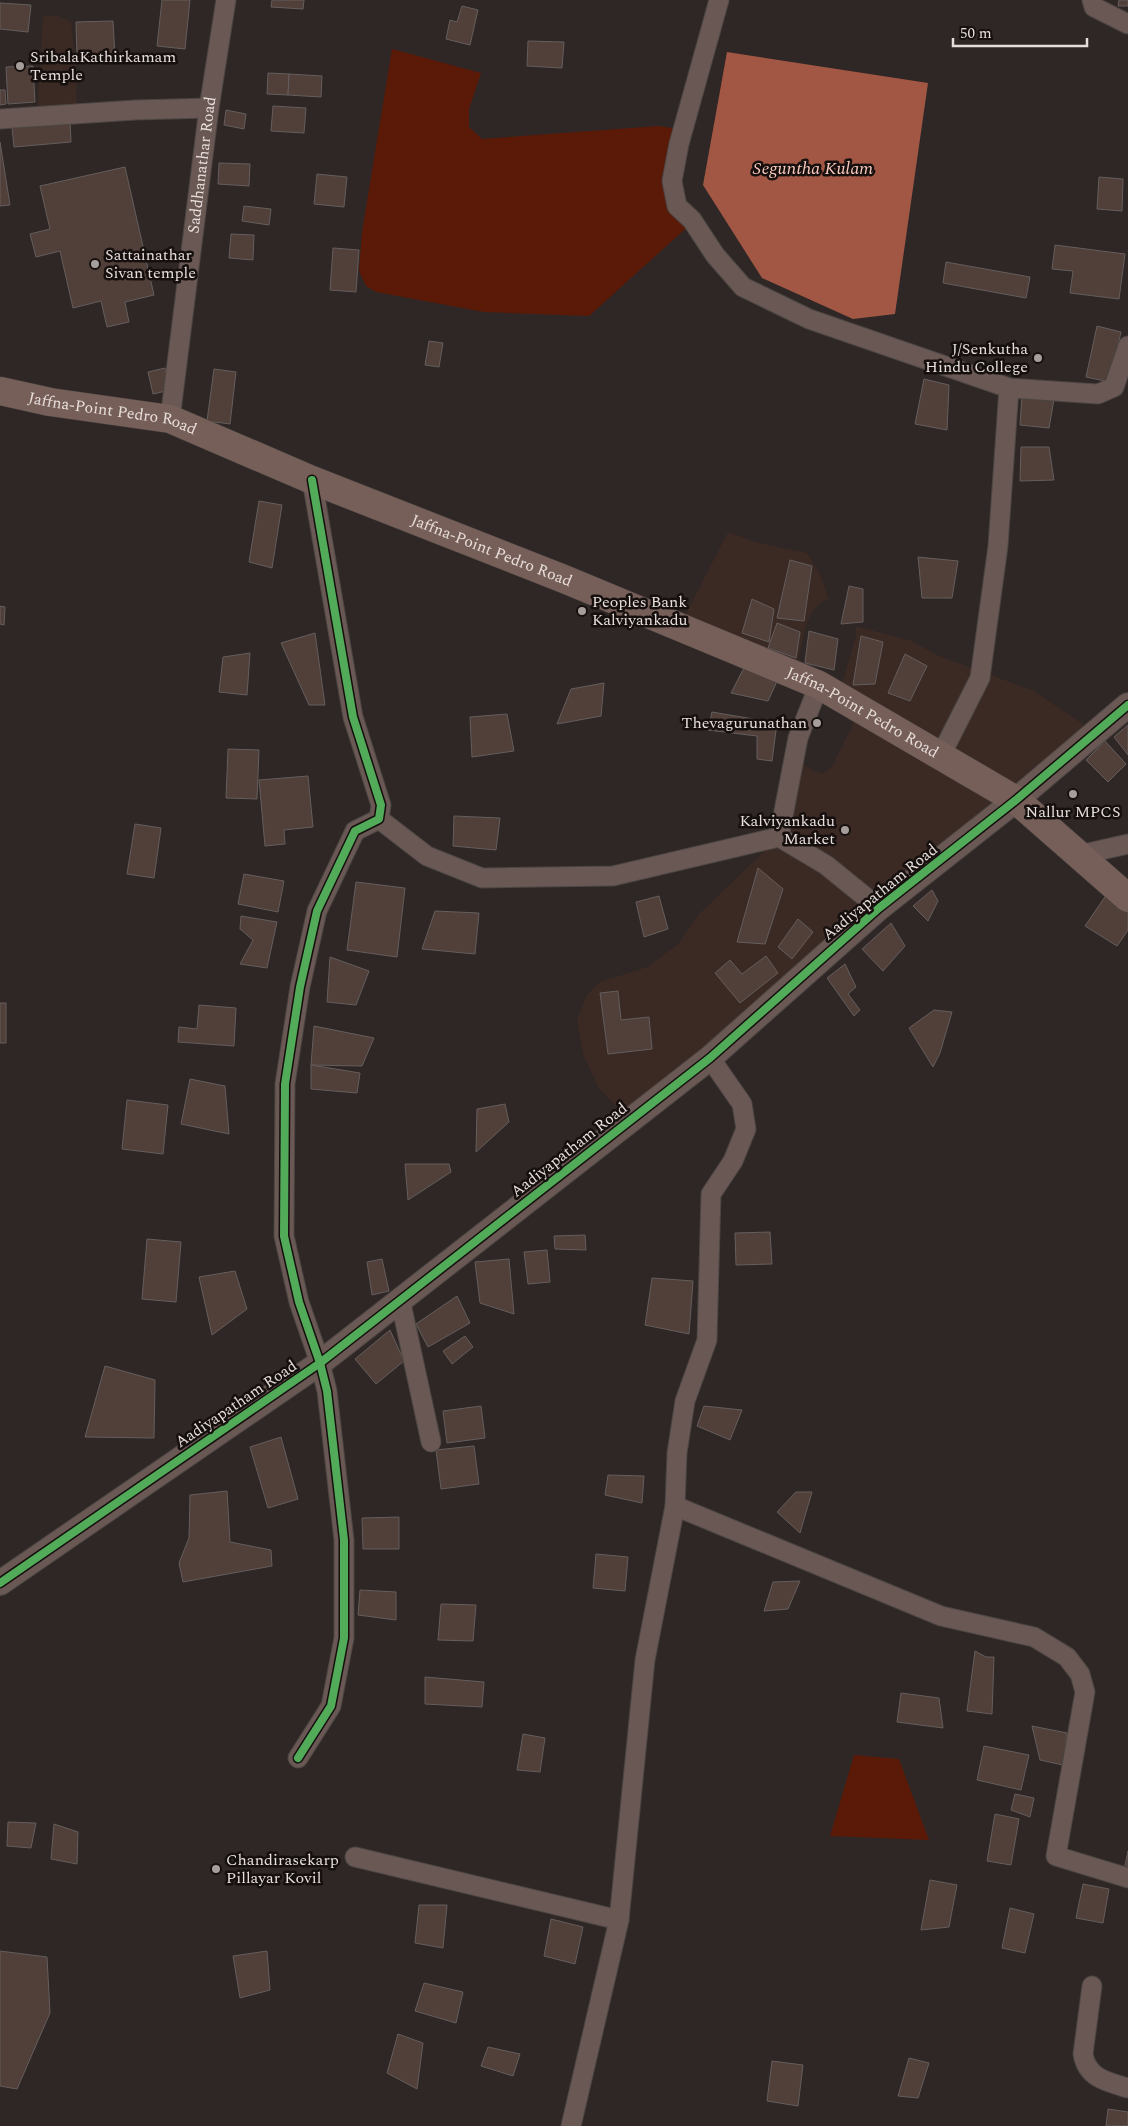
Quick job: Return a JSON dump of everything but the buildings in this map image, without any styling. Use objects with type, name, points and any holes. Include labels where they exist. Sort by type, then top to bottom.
[{"type":"main road","name":"Jaffna-Point Pedro Road","points":[[0,391],[50,402],[170,419],[312,480],[564,579],[819,686],[1016,800],[1128,898]]},
{"type":"street","name":"Saddhanathar Road","points":[[170,419],[209,108],[226,0]]},
{"type":"street","points":[[719,0],[679,144],[672,181],[677,206],[692,220],[715,255],[743,287],[809,319],[1009,388],[1098,394],[1114,387],[1128,346]]},
{"type":"street","points":[[1092,0],[1094,7],[1128,24]]},
{"type":"street","points":[[0,119],[135,110],[209,108]]},
{"type":"street","points":[[940,757],[980,678],[998,546],[1009,388]]},
{"type":"street","points":[[312,480],[353,717],[381,806],[379,819]]},
{"type":"street","points":[[779,837],[798,738],[819,686]]},
{"type":"street","name":"Aadiyapatham Road","points":[[0,1583],[320,1363],[710,1058],[879,908],[1016,800],[1128,705]]},
{"type":"street","points":[[379,819],[427,856],[482,878],[613,876],[779,837],[826,865],[879,908]]},
{"type":"street","points":[[298,1758],[331,1706],[344,1638],[344,1540],[327,1391],[320,1363],[299,1302],[284,1236],[285,1084],[300,987],[317,911],[355,831],[379,819]]},
{"type":"street","points":[[1079,855],[1128,844]]},
{"type":"street","points":[[571,2126],[619,1920],[644,1660],[675,1506],[677,1453],[684,1401],[708,1340],[710,1324],[711,1194],[733,1161],[746,1129],[742,1104],[710,1058]]},
{"type":"street","points":[[400,1299],[431,1442]]},
{"type":"street","points":[[675,1506],[941,1616],[1034,1637],[1067,1657],[1080,1674],[1085,1692],[1056,1856],[1128,1878]]},
{"type":"street","points":[[355,1858],[619,1920]]},
{"type":"street","points":[[1092,1986],[1083,2054],[1084,2063],[1096,2077],[1128,2088]]},
{"type":"shaded area","points":[[43,16],[58,16],[71,22],[76,66],[77,113],[37,116]]},
{"type":"shaded area","points":[[392,49],[481,73],[469,109],[469,127],[482,139],[659,126],[684,130],[672,181],[693,222],[589,316],[484,312],[376,292],[366,286],[359,271],[362,232]]},
{"type":"shaded area","points":[[728,532],[759,543],[807,553],[820,574],[829,599],[819,604],[811,614],[805,629],[795,675],[679,627]]},
{"type":"shaded area","points":[[856,626],[912,641],[937,655],[1034,691],[1084,725],[1093,735],[630,1121],[598,1087],[583,1054],[577,1021],[586,996],[600,982],[647,967],[677,945],[698,915],[779,837],[793,760],[822,774],[832,766],[860,710],[838,697],[856,636]]},
{"type":"shaded area","points":[[854,1755],[899,1759],[929,1840],[830,1836]]},
{"type":"water","name":"Seguntha Kulam","points":[[727,52],[928,83],[895,314],[853,319],[762,278],[703,185]]},
{"type":"cycle path","points":[[298,1758],[331,1706],[344,1638],[344,1540],[327,1391],[320,1363],[299,1302],[284,1236],[285,1084],[300,987],[317,911],[355,831],[379,819],[381,805],[353,717],[312,480]]},
{"type":"cycle path","points":[[0,1583],[320,1363],[710,1058],[879,908],[1016,800],[1128,705]]},
{"type":"place","name":"SribalaKathirkamam Temple","points":[[20,66]]},
{"type":"place","name":"Sattainathar Sivan temple","points":[[95,264]]},
{"type":"place","name":"J/Senkutha Hindu College","points":[[1038,358]]},
{"type":"place","name":"Peoples Bank Kalviyankadu","points":[[582,611]]},
{"type":"place","name":"Thevagurunathan","points":[[817,723]]},
{"type":"place","name":"Nallur MPCS","points":[[1073,794]]},
{"type":"place","name":"Kalviyankadu Market","points":[[845,830]]},
{"type":"place","name":"Chandirasekarp Pillayar Kovil","points":[[216,1869]]}]
